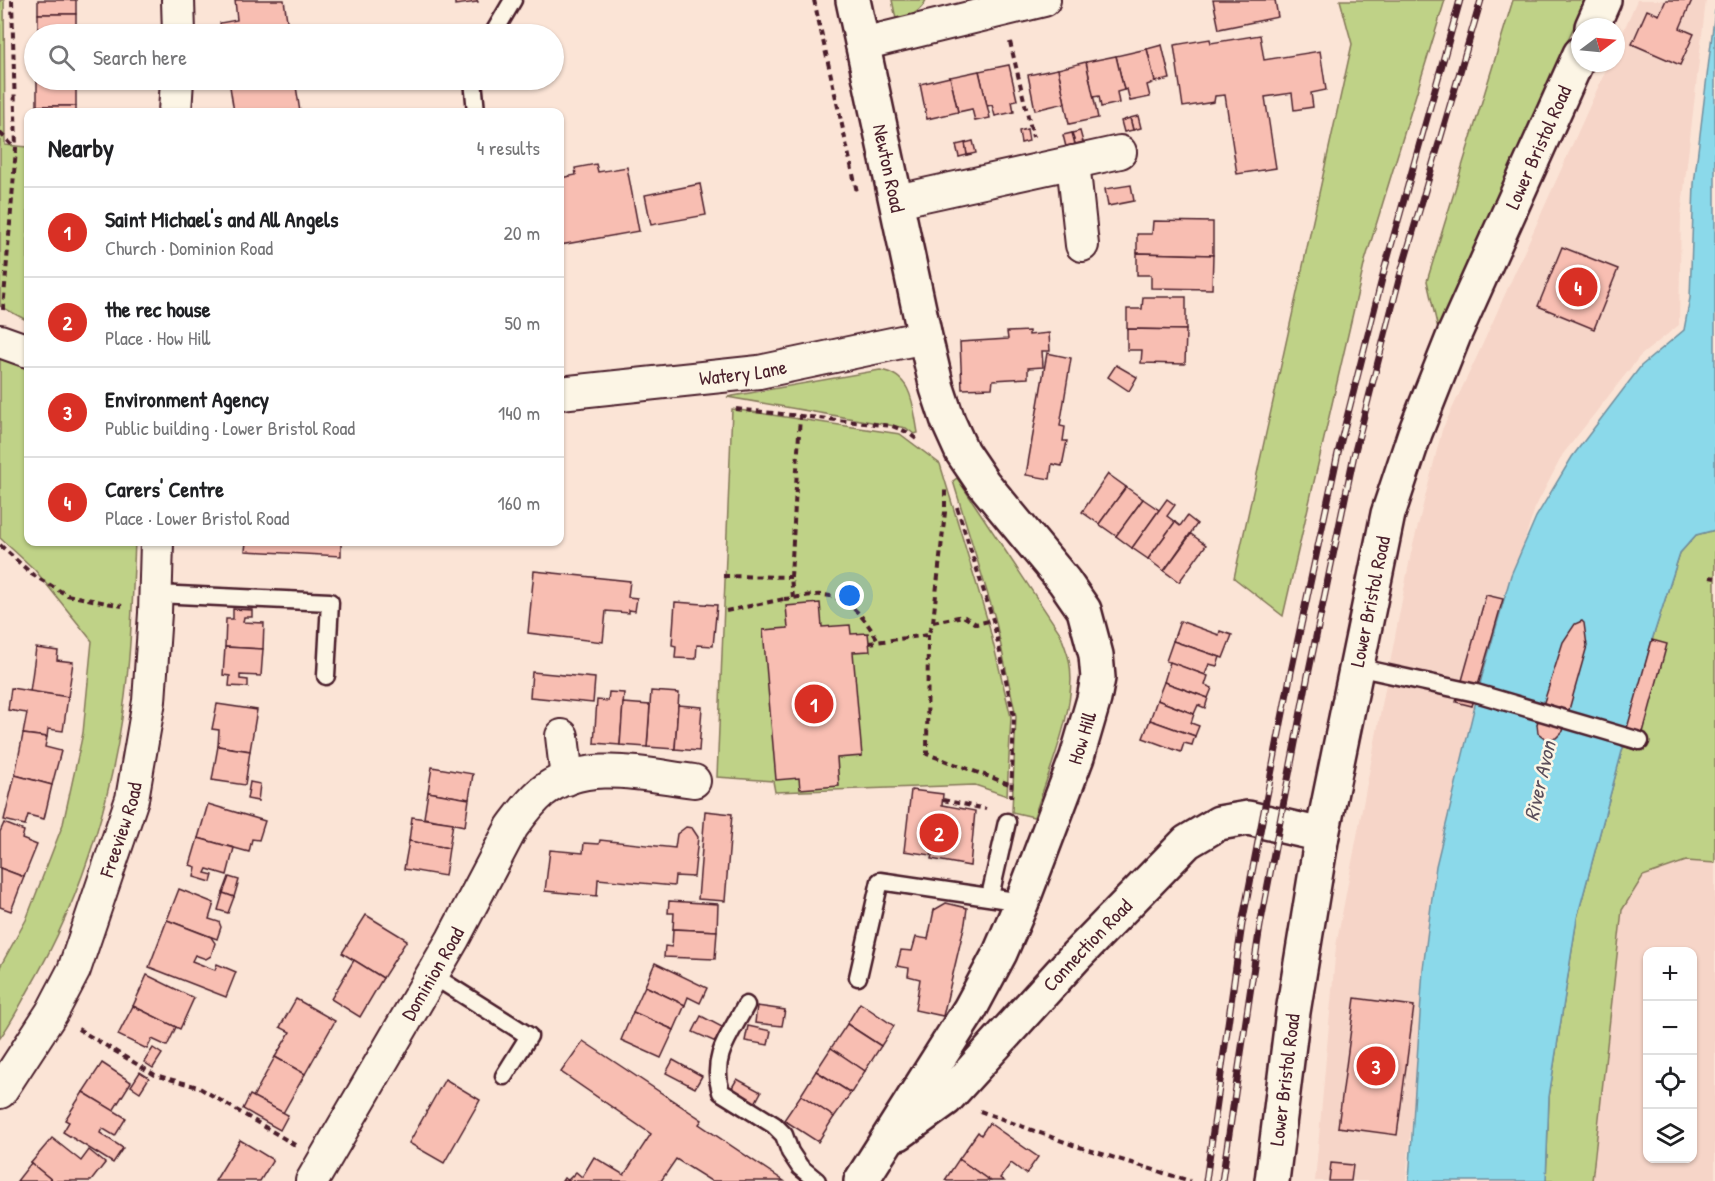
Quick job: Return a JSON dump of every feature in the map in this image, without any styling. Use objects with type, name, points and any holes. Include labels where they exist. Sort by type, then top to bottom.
[{"type":"main road","name":"Newton Road","points":[[853,0],[925,337]]},
{"type":"main road","points":[[1596,18],[1604,0]]},
{"type":"main road","name":"Lower Bristol Road","points":[[1272,1181],[1293,1012],[1322,835],[1388,514],[1415,432],[1454,335],[1572,72]]},
{"type":"main road","name":"How Hill","points":[[861,1181],[970,1009],[1000,953],[1077,758],[1098,678],[1096,655],[1084,610],[1064,581],[983,483],[962,452],[940,399],[925,337]]},
{"type":"main road","name":"Connection Road","points":[[884,1144],[946,1099],[1076,956],[1187,842],[1219,823],[1248,818],[1322,835]]},
{"type":"street","points":[[178,0],[179,24]]},
{"type":"street","points":[[862,44],[1044,0]]},
{"type":"street","points":[[175,108],[176,90]]},
{"type":"street","points":[[897,201],[1120,152]]},
{"type":"street","points":[[1073,162],[1082,246]]},
{"type":"street","name":"Watery Lane","points":[[564,393],[759,372],[925,337]]},
{"type":"street","points":[[0,341],[24,350]]},
{"type":"street","name":"Freeview Road","points":[[0,1092],[52,1012],[74,970],[132,799],[149,701],[157,546]]},
{"type":"street","points":[[562,736],[567,779]]},
{"type":"street","name":"Dominion Road","points":[[318,1172],[453,939],[512,827],[543,792],[567,779],[590,772],[622,772],[694,781]]},
{"type":"lane","points":[[499,24],[513,0]]},
{"type":"lane","points":[[474,90],[476,108]]},
{"type":"lane","points":[[155,604],[330,602],[326,676]]},
{"type":"lane","points":[[1356,667],[1460,689],[1640,741]]},
{"type":"lane","points":[[990,896],[1007,822]]},
{"type":"lane","points":[[858,977],[880,881],[1022,902]]},
{"type":"lane","points":[[432,975],[530,1036],[504,1076]]},
{"type":"lane","points":[[746,1005],[720,1053],[716,1076],[721,1092],[779,1130],[784,1135],[790,1152],[800,1167],[817,1181]]},
{"type":"path","points":[[0,341],[16,149],[12,0]]},
{"type":"path","points":[[814,0],[857,195]]},
{"type":"path","points":[[1002,10],[1041,170]]},
{"type":"path","points":[[0,133],[16,149]]},
{"type":"path","points":[[731,409],[892,426],[907,432],[923,444]]},
{"type":"path","points":[[793,598],[792,577],[800,415]]},
{"type":"path","points":[[945,482],[945,513],[933,622],[928,635],[927,754],[1012,785]]},
{"type":"path","points":[[955,502],[993,620],[1014,717],[1012,785],[1007,822]]},
{"type":"path","points":[[0,545],[33,575],[67,595],[155,604]]},
{"type":"path","points":[[723,576],[792,577]]},
{"type":"path","points":[[726,611],[793,598],[822,595],[844,600],[867,622],[879,642]]},
{"type":"path","points":[[933,622],[963,616],[976,624],[993,620]]},
{"type":"path","points":[[869,643],[928,635]]},
{"type":"path","points":[[943,800],[974,807]]},
{"type":"path","points":[[90,1036],[155,1075],[198,1087],[318,1172]]},
{"type":"path","points":[[946,1099],[1073,1145],[1190,1181]]},
{"type":"shaded area","points":[[1637,0],[1706,0],[1681,216],[1679,325],[1640,356],[1563,454],[1535,508],[1482,675],[1437,866],[1406,1181],[1315,1181],[1336,946],[1411,553],[1442,430],[1605,72],[1625,72],[1625,27]]},
{"type":"shaded area","points":[[1686,861],[1715,863],[1715,1181],[1592,1181],[1622,910],[1643,876]]},
{"type":"green space","points":[[0,0],[4,0],[5,145],[24,147],[24,319],[0,306]]},
{"type":"green space","points":[[892,0],[926,0],[914,14],[896,19]]},
{"type":"green space","points":[[1340,0],[1445,0],[1365,261],[1283,616],[1234,578],[1352,44]]},
{"type":"green space","points":[[1513,0],[1586,0],[1578,18],[1571,18],[1571,33],[1438,329],[1427,281]]},
{"type":"green space","points":[[0,356],[24,365],[24,546],[135,546],[128,668],[123,710],[107,794],[96,836],[82,876],[48,954],[0,1038],[0,967],[26,920],[63,824],[83,733],[92,641],[35,570],[0,538]]},
{"type":"green space","points":[[880,370],[891,373],[905,385],[912,403],[918,433],[914,434],[906,428],[727,397]]},
{"type":"green space","points":[[732,409],[900,434],[940,464],[988,622],[1011,717],[1007,796],[975,785],[775,792],[773,781],[717,777]]},
{"type":"green space","points":[[957,478],[1060,633],[1069,660],[1071,678],[1066,718],[1034,817],[1012,812],[1016,716],[995,618],[953,481]]},
{"type":"green space","points":[[1715,530],[1715,863],[1686,861],[1643,876],[1622,910],[1592,1181],[1546,1181],[1549,1097],[1577,918],[1652,640],[1680,553],[1696,535]]},
{"type":"water","name":"River Avon","points":[[1715,10],[1715,530],[1696,535],[1680,553],[1652,640],[1577,918],[1549,1097],[1546,1181],[1409,1181],[1423,969],[1436,866],[1482,676],[1511,575],[1536,517],[1572,457],[1641,366],[1684,330],[1690,298],[1694,184]]},
{"type":"building","points":[[38,0],[76,0],[76,14],[38,14]]},
{"type":"building","points":[[235,0],[284,0],[288,24],[220,24],[237,20]]},
{"type":"building","points":[[455,0],[477,0],[478,2],[455,5]]},
{"type":"building","points":[[1213,0],[1275,0],[1278,17],[1219,29]]},
{"type":"building","points":[[1666,0],[1692,0],[1680,28],[1694,34],[1680,65],[1632,44],[1647,10],[1659,15]]},
{"type":"building","points":[[38,14],[76,14],[76,24],[38,24]]},
{"type":"building","points":[[1260,35],[1264,60],[1320,51],[1326,90],[1311,93],[1313,107],[1294,110],[1292,93],[1265,97],[1276,168],[1237,174],[1225,95],[1215,96],[1214,102],[1183,107],[1174,45],[1210,39],[1211,43]]},
{"type":"building","points":[[1162,45],[1170,79],[1155,82],[1147,49]]},
{"type":"building","points":[[1147,49],[1155,82],[1147,85],[1150,97],[1130,101],[1127,89],[1124,90],[1116,56]]},
{"type":"building","points":[[1116,56],[1124,90],[1117,92],[1119,103],[1101,107],[1099,96],[1093,97],[1086,62]]},
{"type":"building","points":[[1086,62],[1098,118],[1069,124],[1058,69]]},
{"type":"building","points":[[1009,65],[1017,100],[1012,101],[1014,112],[995,116],[992,105],[987,106],[979,71]]},
{"type":"building","points":[[1058,69],[1065,103],[1035,110],[1028,75]]},
{"type":"building","points":[[979,71],[990,118],[975,121],[972,109],[958,112],[950,77]]},
{"type":"building","points":[[950,77],[958,112],[927,119],[920,84]]},
{"type":"building","points":[[37,90],[76,90],[76,106],[37,106]]},
{"type":"building","points":[[231,90],[297,90],[299,108],[233,108]]},
{"type":"building","points":[[37,106],[76,106],[76,108],[37,108]]},
{"type":"building","points":[[1138,116],[1141,128],[1133,130],[1130,118]]},
{"type":"building","points":[[1130,118],[1133,130],[1124,132],[1121,121]]},
{"type":"building","points":[[1027,129],[1029,141],[1021,143],[1019,131]]},
{"type":"building","points":[[1080,131],[1083,142],[1075,144],[1072,133]]},
{"type":"building","points":[[1072,133],[1075,144],[1066,147],[1063,135]]},
{"type":"building","points":[[973,141],[976,153],[967,155],[965,143]]},
{"type":"building","points":[[965,143],[967,155],[959,157],[956,145]]},
{"type":"building","points":[[596,164],[598,172],[627,167],[639,231],[564,244],[564,177],[576,175],[575,168]]},
{"type":"building","points":[[700,184],[706,215],[651,225],[645,195]]},
{"type":"building","points":[[1131,185],[1134,201],[1108,206],[1105,189]]},
{"type":"building","points":[[1153,221],[1213,222],[1213,255],[1137,253],[1137,234],[1152,234]]},
{"type":"building","points":[[1562,247],[1618,269],[1594,329],[1538,306]]},
{"type":"building","points":[[1137,253],[1213,255],[1212,289],[1151,288],[1151,275],[1137,275]]},
{"type":"building","points":[[1143,297],[1186,297],[1186,330],[1127,329],[1127,309],[1142,309]]},
{"type":"building","points":[[1127,329],[1186,330],[1185,364],[1141,363],[1142,350],[1127,350]]},
{"type":"building","points":[[1029,331],[1029,335],[1049,333],[1050,351],[1042,351],[1043,367],[1028,368],[1028,378],[993,380],[992,388],[962,389],[960,342],[1008,339],[1007,332]]},
{"type":"building","points":[[1047,353],[1071,358],[1060,426],[1065,427],[1063,441],[1067,441],[1062,466],[1052,464],[1050,479],[1026,475]]},
{"type":"building","points":[[1116,365],[1137,377],[1129,391],[1108,377]]},
{"type":"building","points":[[1108,474],[1126,487],[1099,524],[1082,512]]},
{"type":"building","points":[[1126,487],[1143,499],[1116,536],[1099,524]]},
{"type":"building","points":[[1143,499],[1159,510],[1132,548],[1116,536]]},
{"type":"building","points":[[1167,499],[1175,505],[1167,516],[1175,522],[1148,559],[1132,548]]},
{"type":"building","points":[[1187,516],[1197,524],[1164,571],[1148,559],[1175,522],[1180,526]]},
{"type":"building","points":[[1191,534],[1206,545],[1179,582],[1164,571]]},
{"type":"building","points":[[246,546],[341,546],[341,556],[245,551]]},
{"type":"building","points":[[534,571],[630,581],[628,597],[637,598],[635,611],[629,610],[629,613],[606,611],[603,642],[528,633]]},
{"type":"building","points":[[1486,595],[1503,599],[1472,706],[1456,702]]},
{"type":"building","points":[[675,602],[717,605],[713,646],[697,645],[696,659],[675,658],[676,646],[672,645]]},
{"type":"building","points":[[820,603],[822,627],[850,625],[851,634],[868,633],[870,651],[853,652],[862,756],[837,758],[839,786],[800,789],[799,778],[776,780],[763,630],[788,628],[786,606]]},
{"type":"building","points":[[233,609],[252,610],[252,617],[244,617],[243,622],[264,623],[263,649],[225,647],[226,619],[233,619]]},
{"type":"building","points":[[1180,621],[1219,635],[1220,631],[1232,635],[1223,658],[1173,641]]},
{"type":"building","points":[[1582,621],[1587,646],[1563,731],[1556,738],[1546,739],[1538,733],[1537,724],[1563,642],[1575,624]]},
{"type":"building","points":[[1652,640],[1667,644],[1638,751],[1622,746]]},
{"type":"building","points":[[1173,641],[1220,657],[1217,666],[1209,664],[1205,675],[1166,661]]},
{"type":"building","points":[[225,647],[263,649],[261,676],[240,675],[240,679],[248,680],[248,687],[229,686],[230,676],[223,675]]},
{"type":"building","points":[[36,648],[58,651],[57,660],[73,662],[68,697],[30,692]]},
{"type":"building","points":[[1170,662],[1208,676],[1205,685],[1212,688],[1208,698],[1164,682]]},
{"type":"building","points":[[532,672],[595,678],[593,703],[530,697]]},
{"type":"building","points":[[1164,682],[1208,698],[1205,708],[1198,705],[1194,714],[1157,700]]},
{"type":"building","points":[[11,688],[68,697],[63,731],[48,729],[47,737],[23,734],[27,713],[8,710]]},
{"type":"building","points":[[651,691],[679,693],[675,749],[647,747]]},
{"type":"building","points":[[609,692],[624,693],[620,745],[594,743],[597,700],[608,701]]},
{"type":"building","points":[[1157,700],[1194,714],[1191,723],[1199,726],[1195,736],[1150,720]]},
{"type":"building","points":[[623,703],[650,705],[647,747],[620,745]]},
{"type":"building","points":[[217,704],[257,710],[250,751],[218,746],[219,730],[212,729]]},
{"type":"building","points":[[678,705],[702,707],[699,751],[675,749]]},
{"type":"building","points":[[1150,720],[1195,736],[1192,745],[1184,743],[1181,752],[1143,738]]},
{"type":"building","points":[[23,734],[47,737],[45,747],[61,751],[52,785],[15,775]]},
{"type":"building","points":[[218,746],[250,751],[245,785],[212,780]]},
{"type":"building","points":[[432,767],[473,774],[469,799],[428,792]]},
{"type":"building","points":[[15,775],[52,785],[44,819],[28,815],[25,825],[4,820]]},
{"type":"building","points":[[250,782],[260,784],[258,801],[247,799]]},
{"type":"building","points":[[911,790],[943,794],[942,805],[975,811],[970,866],[931,859],[932,855],[904,851]]},
{"type":"building","points":[[428,792],[469,799],[465,826],[424,818]]},
{"type":"building","points":[[208,804],[265,821],[259,840],[252,839],[249,852],[198,838]]},
{"type":"building","points":[[705,811],[732,814],[725,901],[698,899]]},
{"type":"building","points":[[412,817],[453,823],[449,848],[409,841]]},
{"type":"building","points":[[4,823],[24,831],[22,839],[37,845],[24,877],[0,868],[0,832]]},
{"type":"building","points":[[686,827],[692,828],[698,837],[694,877],[675,876],[674,886],[598,879],[597,896],[545,891],[550,850],[583,853],[584,843],[599,844],[600,840],[675,848],[677,834]]},
{"type":"building","points":[[198,838],[234,848],[227,875],[207,869],[205,873],[213,875],[211,882],[194,877],[196,867],[190,865]]},
{"type":"building","points":[[409,841],[449,848],[445,876],[404,869]]},
{"type":"building","points":[[0,868],[24,877],[11,911],[0,907]]},
{"type":"building","points":[[229,877],[239,880],[234,897],[223,893]]},
{"type":"building","points":[[179,889],[214,903],[209,919],[219,922],[221,927],[217,939],[167,920]]},
{"type":"building","points":[[223,893],[234,897],[228,913],[218,910]]},
{"type":"building","points":[[669,901],[718,904],[717,931],[673,929],[674,913],[668,913]]},
{"type":"building","points":[[946,903],[967,908],[943,1016],[915,1010],[920,979],[908,976],[909,968],[897,966],[901,950],[912,951],[916,937],[928,939],[934,910]]},
{"type":"building","points":[[366,915],[407,940],[383,978],[342,953]]},
{"type":"building","points":[[167,920],[211,937],[215,943],[211,956],[206,959],[195,955],[192,961],[215,970],[217,964],[236,972],[226,997],[149,967]]},
{"type":"building","points":[[673,929],[717,931],[715,959],[664,957],[665,946],[672,947]]},
{"type":"building","points":[[354,960],[383,978],[360,1017],[331,999]]},
{"type":"building","points":[[655,963],[707,988],[700,1003],[688,997],[685,1005],[645,986]]},
{"type":"building","points":[[147,975],[194,998],[180,1029],[133,1006]]},
{"type":"building","points":[[645,986],[685,1005],[674,1030],[633,1012]]},
{"type":"building","points":[[1355,998],[1414,1006],[1397,1135],[1338,1127]]},
{"type":"building","points":[[296,999],[335,1021],[305,1074],[275,1057],[290,1032],[280,1027]]},
{"type":"building","points":[[860,1003],[894,1026],[881,1046],[847,1024]]},
{"type":"building","points":[[133,1006],[176,1027],[167,1046],[152,1039],[147,1049],[118,1035]]},
{"type":"building","points":[[757,1006],[785,1010],[782,1026],[755,1023]]},
{"type":"building","points":[[633,1012],[674,1030],[661,1058],[621,1040]]},
{"type":"building","points":[[701,1016],[724,1028],[718,1043],[693,1032]]},
{"type":"building","points":[[847,1024],[881,1046],[865,1071],[831,1048]]},
{"type":"building","points":[[748,1026],[771,1031],[768,1045],[745,1041]]},
{"type":"building","points":[[583,1041],[702,1120],[699,1124],[784,1181],[711,1181],[676,1159],[661,1181],[562,1181],[564,1178],[568,1180],[576,1172],[582,1177],[594,1157],[624,1175],[651,1134],[561,1072]]},
{"type":"building","points":[[153,1048],[162,1054],[153,1068],[144,1062]]},
{"type":"building","points":[[831,1048],[865,1071],[851,1093],[816,1071]]},
{"type":"building","points":[[275,1057],[305,1074],[283,1113],[253,1097]]},
{"type":"building","points":[[673,1060],[702,1076],[695,1088],[666,1073]]},
{"type":"building","points":[[102,1063],[131,1082],[113,1111],[83,1092]]},
{"type":"building","points":[[816,1071],[851,1093],[834,1117],[801,1095]]},
{"type":"building","points":[[140,1072],[149,1078],[140,1092],[131,1086]]},
{"type":"building","points":[[445,1079],[480,1100],[444,1163],[409,1143]]},
{"type":"building","points":[[737,1079],[761,1092],[754,1105],[730,1091]]},
{"type":"building","points":[[83,1092],[126,1118],[115,1136],[102,1128],[100,1133],[123,1148],[113,1163],[63,1132],[69,1122],[65,1120]]},
{"type":"building","points":[[250,1095],[288,1115],[280,1130],[243,1109]]},
{"type":"building","points":[[801,1095],[834,1117],[818,1142],[784,1120]]},
{"type":"building","points":[[989,1123],[1038,1157],[1026,1174],[1011,1163],[1000,1178],[1004,1181],[990,1181],[959,1159],[978,1132],[981,1135]]},
{"type":"building","points":[[52,1138],[81,1161],[89,1150],[105,1163],[91,1181],[53,1181],[31,1163]]},
{"type":"building","points":[[240,1140],[273,1160],[260,1181],[215,1181]]},
{"type":"building","points":[[959,1159],[990,1181],[945,1180]]},
{"type":"building","points":[[31,1163],[53,1181],[17,1181]]},
{"type":"building","points":[[1331,1163],[1353,1165],[1351,1181],[1329,1181]]},
{"type":"railway","points":[[1206,1181],[1242,924],[1291,672],[1338,453],[1384,271],[1460,0]]},
{"type":"railway","points":[[1222,1181],[1260,926],[1308,675],[1354,455],[1400,276],[1481,0]]},
{"type":"place","name":"Carers' Centre","points":[[1578,287]]},
{"type":"place","name":"Saint Michael's and All Angels","points":[[814,704]]},
{"type":"place","name":"the rec house","points":[[939,833]]},
{"type":"place","name":"Environment Agency","points":[[1376,1066]]}]
